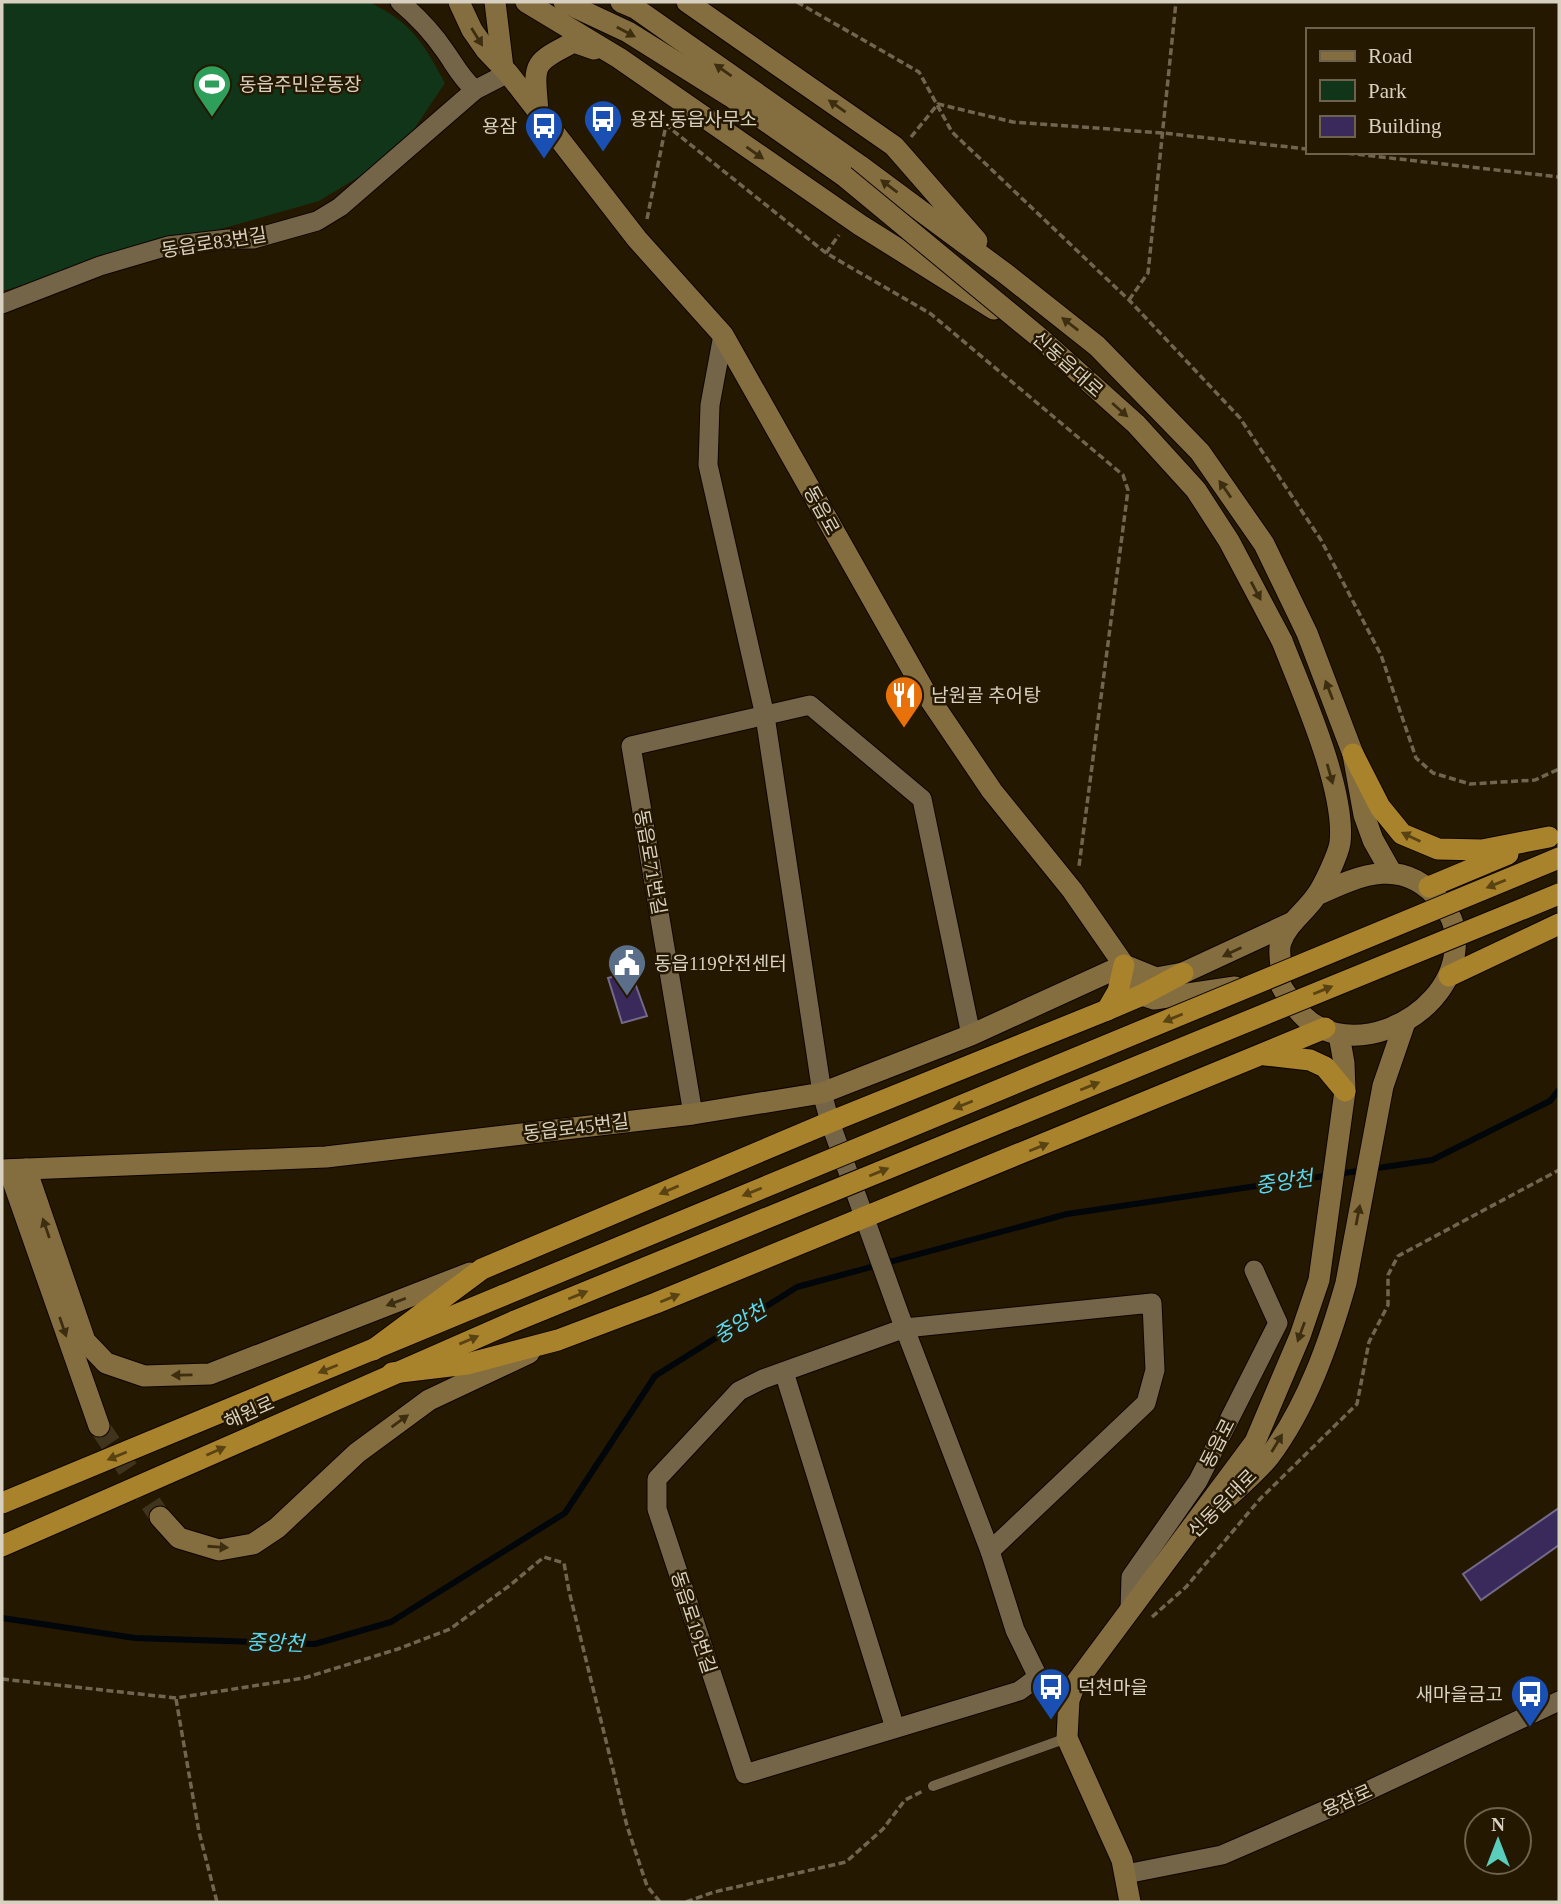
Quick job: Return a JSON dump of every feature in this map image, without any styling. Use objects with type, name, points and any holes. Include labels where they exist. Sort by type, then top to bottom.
[{"type":"highway","points":[[1353,754],[1380,807],[1402,834],[1438,849],[1482,850],[1554,834]]},
{"type":"highway","points":[[1429,887],[1554,834]]},
{"type":"highway","name":"해원로","points":[[2,1503],[1559,858]]},
{"type":"highway","name":"해원로","points":[[2,1546],[515,1321],[1559,894]]},
{"type":"highway","points":[[1450,976],[1553,927]]},
{"type":"highway","points":[[1107,1010],[1118,991],[1124,965]]},
{"type":"highway","points":[[373,1350],[482,1269],[830,1122],[1107,1010],[1183,973]]},
{"type":"highway","points":[[392,1373],[467,1364],[558,1340],[868,1225],[1265,1055],[1332,1032]]},
{"type":"highway","points":[[1265,1055],[1310,1060],[1325,1067],[1345,1091]]},
{"type":"main road","name":"동읍로","points":[[459,2],[472,30],[486,50],[506,71],[637,239],[723,335],[925,692],[992,791],[1072,890],[1142,995]]},
{"type":"main road","points":[[495,2],[506,71]]},
{"type":"main road","points":[[526,2],[619,58],[860,225],[1040,338]]},
{"type":"main road","name":"신동읍대로","points":[[564,2],[628,32],[730,96],[844,176],[1040,338],[1136,424],[1196,489],[1229,541],[1282,640],[1313,722],[1339,806],[1340,845],[1317,895]]},
{"type":"main road","name":"신동읍대로","points":[[621,2],[635,8],[859,165],[1006,274],[1097,346],[1200,452],[1264,544],[1307,633],[1353,754],[1364,815],[1373,840],[1391,872]]},
{"type":"main road","points":[[687,2],[894,146],[1006,274]]},
{"type":"main road","points":[[538,112],[535,75],[543,58],[574,42],[619,58]]},
{"type":"main road","points":[[1391,872],[1414,878],[1429,887],[1453,917],[1455,950],[1450,976],[1424,1008],[1405,1022],[1385,1031],[1363,1035],[1332,1032],[1303,1019],[1281,985],[1280,943],[1293,922],[1317,895],[1355,879],[1391,872]]},
{"type":"main road","points":[[1124,965],[1156,978],[1183,973],[1293,922]]},
{"type":"main road","name":"동읍로45번길","points":[[12,1170],[326,1157],[693,1114],[822,1093],[971,1035],[1124,965]]},
{"type":"main road","points":[[1142,995],[1154,999],[1256,983],[1281,985]]},
{"type":"main road","name":"신동읍대로","points":[[1180,1545],[1268,1458],[1305,1397],[1346,1283],[1382,1086],[1405,1022]]},
{"type":"main road","name":"신동읍대로","points":[[1180,1545],[1255,1442],[1300,1336],[1320,1280],[1345,1091],[1344,1063],[1332,1032]]},
{"type":"main road","points":[[12,1170],[85,1341],[106,1363],[144,1376],[210,1374],[482,1269]]},
{"type":"main road","points":[[12,1170],[99,1426]]},
{"type":"main road","points":[[160,1517],[179,1538],[219,1550],[253,1544],[277,1528],[357,1453],[429,1400],[558,1340]]},
{"type":"main road","points":[[1130,1902],[1122,1860],[1067,1738],[1069,1700],[1075,1684],[1180,1545]]},
{"type":"street","points":[[400,2],[421,19],[462,79],[475,90]]},
{"type":"street","name":"동읍로83번길","points":[[2,304],[100,266],[168,246],[253,239],[317,221],[340,207],[475,90],[506,71]]},
{"type":"street","points":[[723,335],[710,405],[708,465],[765,716],[822,1093],[902,1322],[990,1551],[1015,1630],[1038,1677],[1069,1700]]},
{"type":"street","name":"동읍로71번길","points":[[693,1114],[631,746],[810,705],[922,799],[971,1035]]},
{"type":"street","name":"동읍로","points":[[1130,1610],[1131,1577],[1198,1481],[1278,1323],[1254,1270]]},
{"type":"street","name":"동읍로19번길","points":[[990,1551],[1146,1403],[1156,1370],[1152,1303],[902,1322],[739,1391],[657,1479],[657,1509],[745,1774],[1019,1691],[1038,1677]]},
{"type":"street","points":[[784,1372],[895,1728]]},
{"type":"street","name":"용잠로","points":[[1125,1874],[1222,1855],[1344,1802],[1559,1701]]},
{"type":"lane","points":[[933,1786],[1067,1738]]},
{"type":"path","points":[[797,2],[919,72],[952,132],[1129,300],[1240,418],[1321,540],[1381,655],[1416,758],[1433,773],[1470,784],[1535,780],[1559,769]]},
{"type":"path","points":[[1129,300],[1148,273],[1176,2]]},
{"type":"path","points":[[938,104],[1013,122],[1163,133],[1306,149]]},
{"type":"path","points":[[911,137],[938,104]]},
{"type":"path","points":[[637,239],[647,221],[666,125],[826,253],[931,314],[1123,475],[1128,490],[1079,866],[1072,890]]},
{"type":"path","points":[[1355,154],[1559,177]]},
{"type":"path","points":[[826,253],[844,228]]},
{"type":"path","points":[[1398,1256],[1559,1170]]},
{"type":"path","points":[[2,1679],[176,1698],[304,1678],[398,1649],[450,1629],[544,1557],[564,1563],[627,1826],[647,1886],[660,1902]]},
{"type":"path","points":[[176,1698],[199,1832],[217,1902]]},
{"type":"path","points":[[686,1902],[714,1892],[846,1862],[883,1829],[905,1800],[933,1786]]},
{"type":"green space","name":"동읍주민운동장","points":[[2,2],[369,2],[396,18],[415,35],[445,83],[398,153],[319,201],[2,291]]},
{"type":"building","name":"동읍119안전센터","points":[[631,972],[647,1016],[622,1023],[608,978]]},
{"type":"building","points":[[1559,1508],[1559,1545],[1481,1600],[1463,1574]]},
{"type":"waterway","name":"중앙천","points":[[2,1618],[135,1638],[315,1644],[391,1622],[565,1513],[655,1376],[797,1287],[1067,1214],[1432,1160],[1550,1101],[1559,1090]]},
{"type":"tunnel","points":[[99,1426],[160,1517]]},
{"type":"place","name":"동읍주민운동장","points":[[212,118]]},
{"type":"place","name":"용잠.동읍사무소","points":[[603,153]]},
{"type":"place","name":"용잠","points":[[544,160]]},
{"type":"place","name":"남원골 추어탕","points":[[904,729]]},
{"type":"place","name":"동읍119안전센터","points":[[627,997]]},
{"type":"place","name":"덕천마을","points":[[1051,1721]]},
{"type":"place","name":"새마을금고","points":[[1530,1728]]}]
